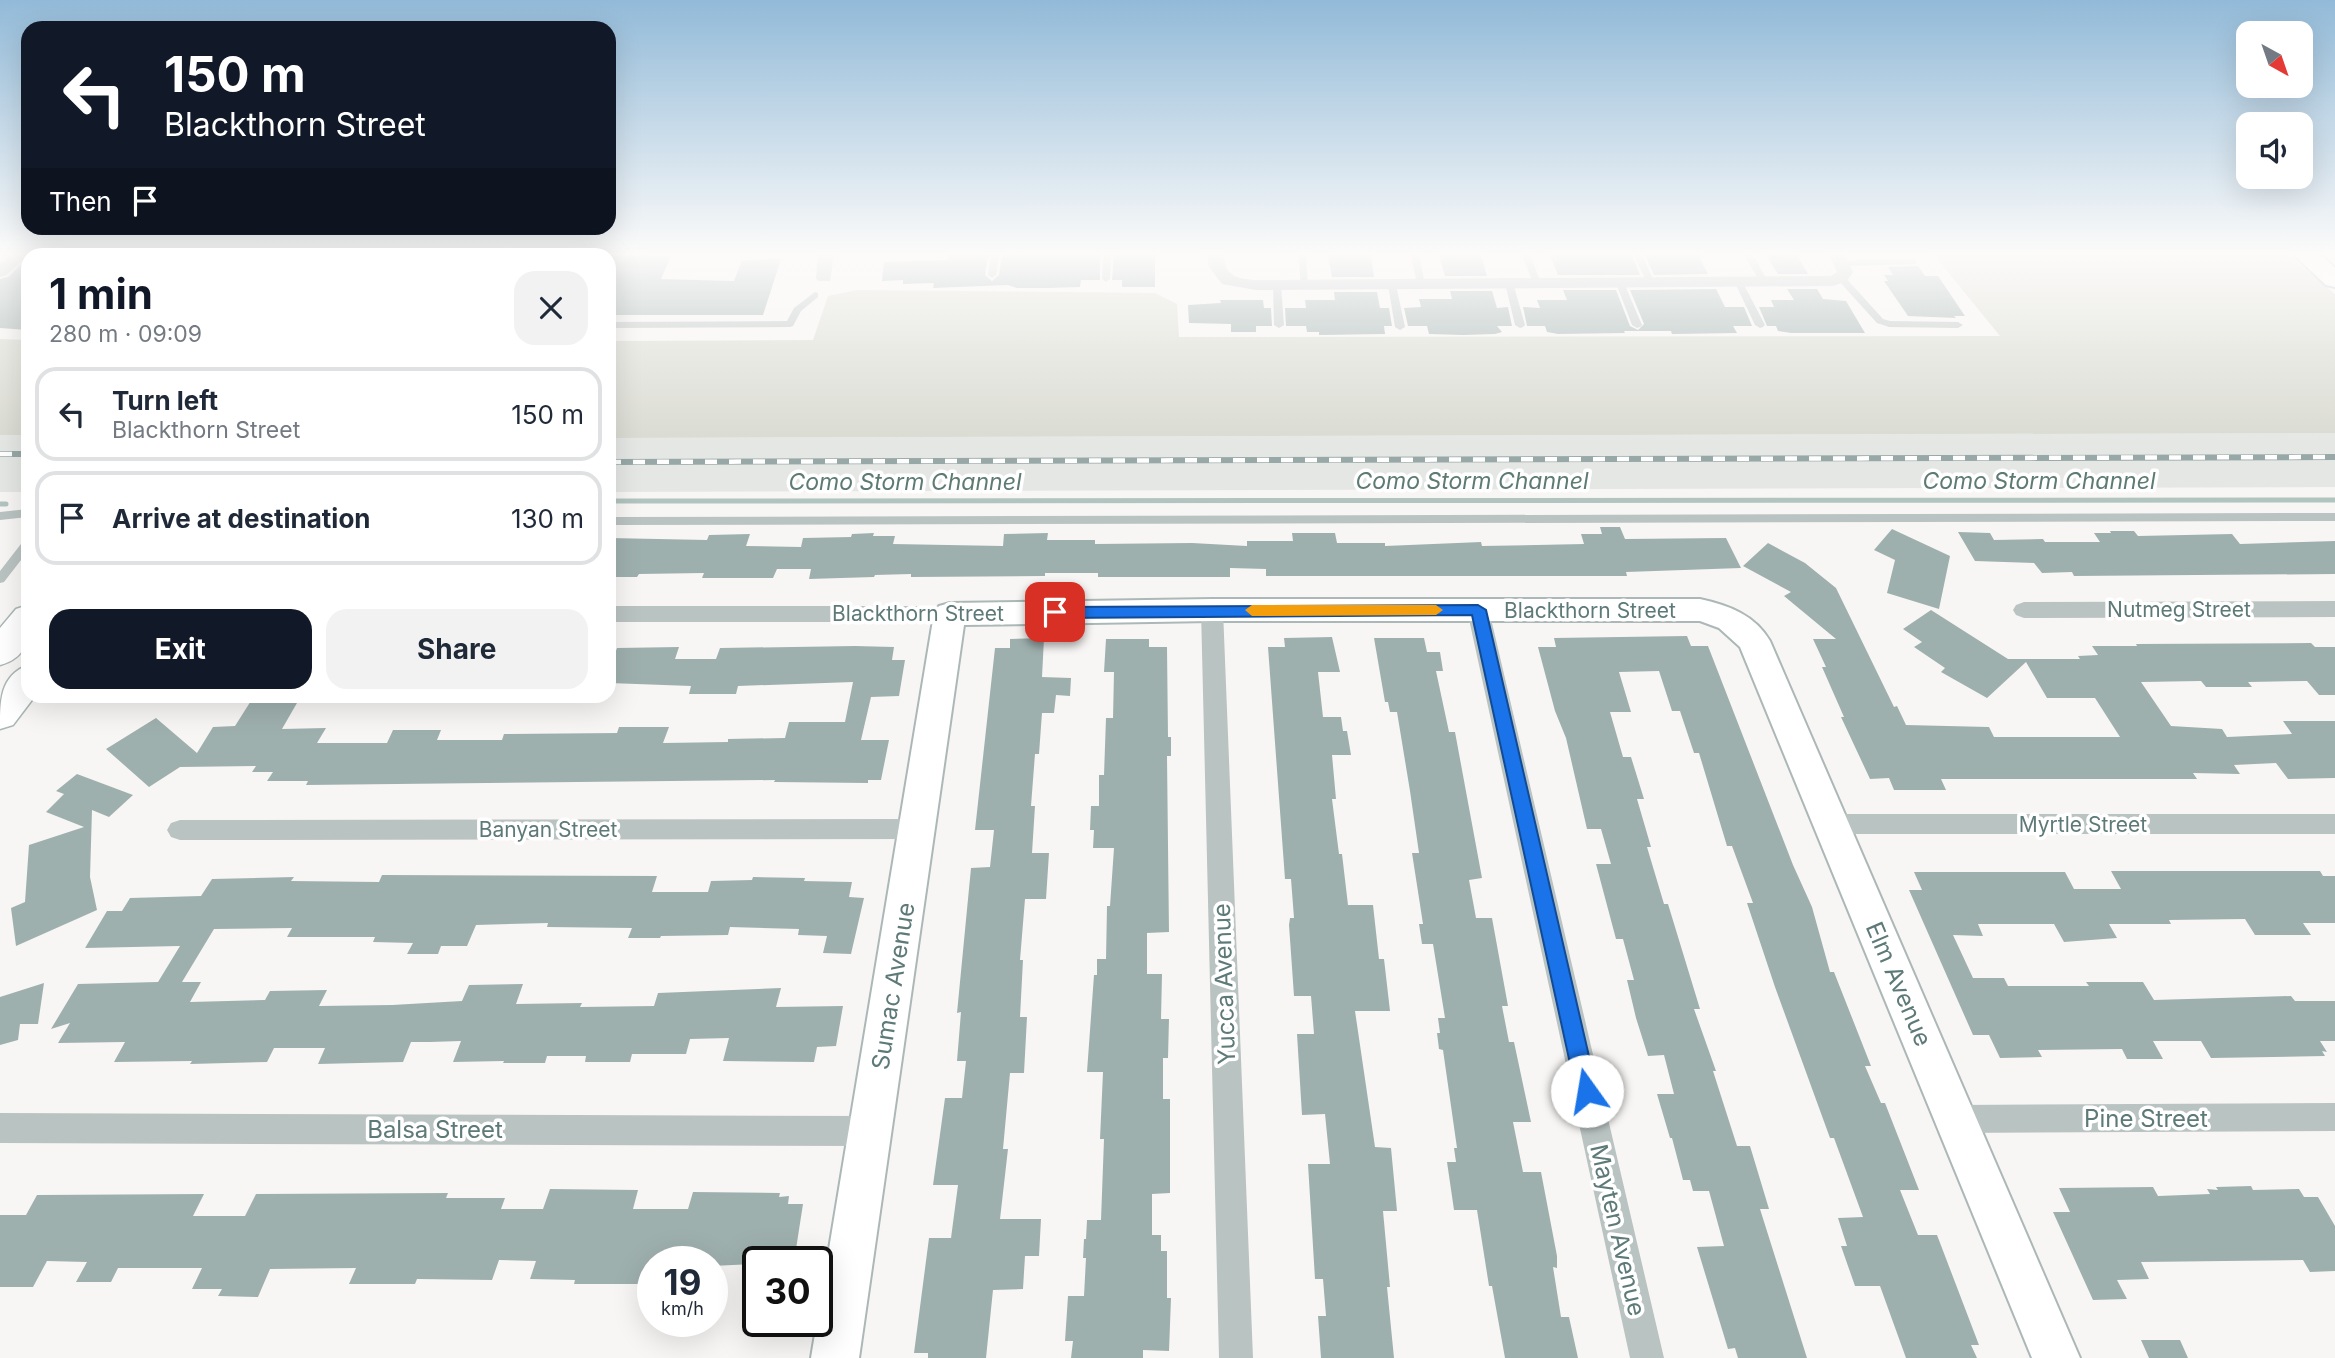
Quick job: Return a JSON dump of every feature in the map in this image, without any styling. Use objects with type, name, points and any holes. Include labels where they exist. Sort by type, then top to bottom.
[{"type":"main road","points":[[0,652],[21,626]]},
{"type":"main road","points":[[0,715],[21,688]]},
{"type":"street","name":"Nutmeg Street","points":[[2024,610],[2335,609]]},
{"type":"street","name":"Yucca Avenue","points":[[1212,610],[1237,1358]]},
{"type":"street","name":"Mayten Avenue","points":[[1478,610],[1647,1358]]},
{"type":"street","name":"Blackthorn Street","points":[[616,614],[1700,610],[1729,618]]},
{"type":"street","name":"Sumac Avenue","points":[[835,1358],[950,614]]},
{"type":"street","name":"Elm Avenue","points":[[1729,618],[1739,624],[1754,641],[2056,1358]]},
{"type":"street","name":"Myrtle Street","points":[[1832,824],[2335,824]]},
{"type":"street","name":"Banyan Street","points":[[180,830],[917,829]]},
{"type":"street","name":"Pine Street","points":[[1956,1119],[2335,1117]]},
{"type":"street","name":"Balsa Street","points":[[0,1128],[870,1130]]},
{"type":"lane","points":[[616,325],[790,324],[793,318]]},
{"type":"lane","points":[[1279,318],[1279,325]]},
{"type":"lane","points":[[1398,318],[1400,327]]},
{"type":"lane","points":[[1518,318],[1520,326]]},
{"type":"lane","points":[[1634,318],[1637,325]]},
{"type":"lane","points":[[1756,318],[1760,326]]},
{"type":"lane","points":[[1878,318],[1889,324],[1958,325]]},
{"type":"lane","points":[[0,516],[21,514]]},
{"type":"lane","points":[[616,521],[2335,517]]},
{"type":"lane","points":[[0,579],[21,552]]},
{"type":"shaded area","points":[[820,318],[1178,318],[1179,337],[2000,336],[1986,318],[2335,318],[2335,433],[616,438],[616,341],[813,340]]},
{"type":"shaded area","points":[[0,339],[21,340],[21,435],[0,435]]},
{"type":"shaded area","points":[[2335,433],[2335,487],[616,492],[616,438]]},
{"type":"shaded area","points":[[0,435],[21,435],[21,492],[0,492]]},
{"type":"building","points":[[0,318],[21,318],[21,330],[0,328]]},
{"type":"building","points":[[1189,318],[1272,318],[1272,326],[1256,326],[1256,332],[1231,332],[1231,324],[1189,323]]},
{"type":"building","points":[[1286,318],[1391,318],[1392,326],[1384,326],[1385,334],[1319,335],[1319,332],[1307,332],[1306,326],[1286,326]]},
{"type":"building","points":[[1406,318],[1510,318],[1512,326],[1497,326],[1502,332],[1495,334],[1463,335],[1429,334],[1427,326],[1408,326]]},
{"type":"building","points":[[1525,318],[1627,318],[1630,326],[1638,330],[1644,324],[1642,318],[1749,318],[1752,326],[1733,326],[1737,333],[1672,334],[1671,331],[1624,331],[1625,333],[1558,334],[1547,332],[1545,326],[1527,326]]},
{"type":"building","points":[[1764,318],[1856,318],[1865,333],[1791,333],[1778,331],[1776,326],[1767,326]]},
{"type":"building","points":[[1600,527],[1620,527],[1625,539],[1726,538],[1741,568],[1626,572],[1627,576],[1266,576],[1266,569],[1230,568],[1230,577],[1098,577],[1098,573],[1045,573],[1045,576],[911,577],[911,574],[809,579],[811,569],[777,569],[773,578],[702,578],[704,573],[616,577],[616,538],[707,540],[709,535],[750,534],[746,546],[801,547],[803,538],[851,537],[852,534],[874,533],[873,536],[895,536],[893,544],[1003,546],[1004,534],[1048,533],[1047,540],[1095,540],[1095,544],[1192,543],[1247,546],[1247,541],[1293,541],[1292,533],[1335,533],[1337,543],[1385,543],[1385,546],[1481,542],[1482,546],[1584,544],[1581,534],[1602,534]]},
{"type":"building","points":[[1892,529],[1950,556],[1939,609],[1887,593],[1895,560],[1874,550]]},
{"type":"building","points":[[2110,531],[2134,531],[2138,536],[2232,534],[2240,544],[2335,541],[2335,574],[2074,576],[2072,572],[2042,573],[2034,563],[1975,561],[1958,532],[1990,533],[1994,540],[2100,542],[2094,533],[2111,533]]},
{"type":"building","points":[[1768,543],[1805,563],[1836,588],[1894,707],[1897,706],[1906,725],[1989,727],[1994,737],[2120,737],[2095,698],[2047,698],[2026,662],[1987,698],[1941,672],[1945,668],[1914,647],[1922,642],[1903,629],[1931,610],[2008,659],[2080,659],[2078,656],[2098,655],[2092,646],[2137,646],[2136,644],[2311,643],[2315,647],[2335,647],[2335,695],[2319,695],[2307,681],[2248,682],[2252,687],[2206,687],[2201,681],[2141,682],[2171,726],[2222,729],[2227,737],[2292,734],[2283,721],[2335,721],[2335,778],[2288,779],[2276,763],[2234,765],[2240,774],[2193,773],[2197,779],[1941,779],[1946,790],[1894,790],[1889,778],[1870,779],[1841,717],[1844,717],[1813,639],[1836,639],[1784,596],[1791,592],[1743,566]]},
{"type":"building","points":[[1687,636],[1691,646],[1708,646],[1793,865],[1812,907],[1830,972],[1834,972],[1871,1066],[1865,1066],[1881,1103],[1885,1103],[1919,1190],[1900,1190],[1918,1235],[1937,1235],[1979,1345],[1971,1345],[1977,1358],[1906,1358],[1880,1286],[1855,1286],[1841,1246],[1847,1246],[1838,1218],[1863,1217],[1834,1138],[1830,1138],[1775,987],[1747,903],[1753,903],[1732,846],[1727,846],[1699,753],[1694,753],[1680,711],[1672,711],[1659,671],[1619,672],[1631,712],[1610,712],[1623,757],[1631,757],[1644,799],[1637,799],[1651,847],[1647,847],[1664,904],[1668,904],[1700,1009],[1694,1009],[1716,1071],[1713,1071],[1737,1146],[1750,1146],[1769,1209],[1760,1209],[1807,1358],[1738,1358],[1735,1348],[1728,1349],[1697,1247],[1724,1246],[1709,1191],[1693,1191],[1690,1180],[1683,1180],[1657,1094],[1674,1094],[1664,1055],[1648,1056],[1636,1018],[1627,980],[1634,980],[1623,939],[1616,939],[1596,864],[1611,864],[1601,829],[1587,829],[1566,738],[1555,711],[1538,647],[1556,647],[1554,638]]},
{"type":"building","points":[[1332,637],[1340,672],[1318,672],[1323,717],[1341,717],[1343,731],[1347,731],[1351,755],[1332,755],[1336,799],[1332,799],[1339,854],[1342,854],[1348,905],[1373,905],[1379,959],[1384,959],[1390,1011],[1355,1011],[1375,1147],[1391,1148],[1397,1211],[1383,1211],[1394,1358],[1321,1358],[1318,1316],[1326,1316],[1323,1279],[1315,1279],[1308,1164],[1330,1164],[1325,1114],[1302,1115],[1297,1034],[1314,1034],[1311,996],[1294,996],[1289,925],[1290,918],[1294,918],[1291,879],[1285,879],[1268,647],[1285,647],[1284,638]]},
{"type":"building","points":[[1044,638],[1042,677],[1071,678],[1070,696],[1056,695],[1054,713],[1042,713],[1039,754],[1035,754],[1031,806],[1035,806],[1032,853],[1049,853],[1046,899],[1025,899],[1020,960],[1023,960],[1020,1017],[1027,1017],[1024,1073],[1010,1073],[1003,1149],[1008,1149],[1000,1219],[1041,1219],[1039,1256],[1025,1256],[1023,1289],[993,1290],[986,1358],[928,1358],[928,1353],[914,1353],[929,1238],[951,1238],[958,1185],[933,1185],[945,1098],[962,1098],[966,1061],[957,1061],[961,1012],[957,1013],[971,868],[990,867],[994,830],[975,830],[995,648],[1010,648],[1010,639]]},
{"type":"building","points":[[1374,638],[1424,638],[1427,652],[1440,652],[1443,671],[1436,671],[1449,732],[1455,732],[1482,878],[1469,880],[1476,918],[1492,918],[1508,1006],[1502,1006],[1509,1042],[1514,1042],[1531,1122],[1513,1122],[1523,1172],[1541,1172],[1557,1256],[1557,1268],[1553,1267],[1561,1317],[1569,1317],[1578,1358],[1505,1358],[1492,1286],[1489,1286],[1477,1210],[1454,1210],[1447,1162],[1456,1162],[1454,1148],[1457,1148],[1443,1050],[1439,1049],[1437,1033],[1440,1033],[1438,1018],[1445,1018],[1433,944],[1422,944],[1419,924],[1423,924],[1412,853],[1419,853],[1397,712],[1390,712],[1388,702],[1385,702]]},
{"type":"building","points":[[1106,639],[1149,639],[1149,647],[1167,647],[1168,737],[1171,737],[1171,756],[1167,756],[1169,932],[1147,933],[1147,974],[1162,974],[1161,1019],[1169,1019],[1168,1058],[1163,1058],[1163,1099],[1170,1099],[1170,1193],[1152,1194],[1152,1235],[1161,1235],[1161,1251],[1167,1251],[1167,1298],[1171,1298],[1169,1351],[1143,1350],[1143,1358],[1071,1358],[1073,1341],[1065,1341],[1068,1296],[1084,1296],[1086,1258],[1083,1258],[1087,1220],[1101,1220],[1103,1072],[1087,1072],[1094,975],[1097,975],[1097,959],[1106,959],[1107,906],[1110,906],[1114,848],[1093,848],[1094,830],[1090,830],[1091,806],[1099,806],[1099,775],[1104,775],[1106,718],[1113,718],[1114,672],[1104,672]]},
{"type":"building","points":[[679,647],[675,659],[716,659],[720,648],[894,647],[892,660],[905,660],[899,696],[871,697],[861,740],[889,740],[881,780],[868,780],[868,783],[774,782],[775,780],[306,785],[308,781],[267,781],[273,772],[252,772],[256,766],[180,767],[149,787],[106,749],[156,718],[197,753],[213,727],[235,726],[250,703],[297,703],[282,729],[326,728],[317,743],[387,743],[393,730],[441,730],[437,740],[502,740],[504,734],[617,733],[619,727],[669,727],[663,743],[728,742],[728,739],[785,738],[789,722],[845,722],[853,682],[738,686],[736,694],[689,694],[691,686],[616,683],[617,648]]},
{"type":"building","points":[[77,774],[133,795],[109,817],[92,810],[90,877],[97,910],[16,946],[11,908],[25,902],[29,845],[84,827],[46,812],[64,794],[56,791]]},
{"type":"building","points":[[2111,871],[2320,871],[2323,876],[2335,876],[2335,923],[2303,923],[2311,935],[2255,935],[2245,919],[2169,920],[2171,924],[2109,924],[2117,938],[2064,942],[2054,924],[1978,924],[1983,936],[1953,935],[1973,978],[2004,978],[2008,986],[2089,986],[2086,982],[2143,982],[2154,1000],[2291,996],[2295,1001],[2335,1001],[2335,1041],[2320,1041],[2327,1052],[2322,1051],[2325,1056],[2211,1058],[2201,1041],[2153,1041],[2163,1059],[2127,1059],[2122,1049],[2038,1050],[2042,1057],[2000,1058],[1989,1035],[1973,1035],[1909,890],[1922,890],[1914,872],[2065,872],[2074,889],[2121,889]]},
{"type":"building","points":[[382,875],[657,876],[652,892],[708,892],[711,881],[752,880],[753,877],[805,878],[804,881],[852,882],[849,897],[864,898],[851,954],[823,953],[827,936],[798,935],[799,929],[730,927],[728,935],[628,938],[632,928],[547,927],[548,923],[476,925],[467,946],[441,946],[438,954],[407,954],[413,943],[373,942],[375,937],[287,937],[292,928],[214,929],[182,982],[201,982],[190,1002],[265,1000],[270,991],[327,990],[319,1006],[392,1005],[462,1001],[469,985],[523,984],[516,1004],[654,1006],[658,993],[781,988],[776,1007],[843,1006],[836,1046],[817,1047],[814,1062],[723,1061],[729,1038],[690,1039],[686,1054],[632,1054],[630,1062],[585,1062],[586,1056],[547,1056],[545,1063],[503,1063],[504,1061],[453,1062],[461,1041],[411,1042],[403,1062],[318,1064],[325,1048],[274,1048],[267,1062],[190,1064],[192,1061],[114,1062],[125,1042],[58,1043],[70,1023],[51,1029],[78,984],[158,982],[180,946],[85,948],[107,911],[122,911],[130,898],[201,896],[212,879],[294,877],[291,881],[379,882]]},
{"type":"building","points":[[44,983],[38,1024],[20,1024],[18,1040],[0,1045],[0,997]]},
{"type":"building","points":[[2251,1186],[2253,1190],[2299,1189],[2304,1197],[2318,1197],[2335,1226],[2335,1271],[2310,1272],[2303,1260],[2141,1262],[2149,1279],[2117,1280],[2127,1299],[2093,1300],[2053,1212],[2070,1212],[2059,1188],[2153,1187],[2158,1196],[2210,1194],[2207,1189]]},
{"type":"building","points":[[550,1189],[638,1190],[633,1209],[688,1209],[693,1192],[780,1193],[779,1197],[789,1196],[788,1204],[803,1204],[796,1246],[742,1246],[742,1265],[728,1265],[728,1246],[637,1246],[637,1284],[574,1284],[575,1280],[530,1279],[536,1261],[499,1260],[492,1280],[417,1279],[415,1284],[349,1284],[356,1268],[270,1269],[258,1297],[218,1296],[222,1289],[192,1289],[202,1268],[118,1268],[111,1282],[76,1282],[87,1262],[47,1261],[33,1287],[0,1287],[0,1215],[26,1215],[37,1195],[204,1194],[193,1216],[245,1216],[256,1194],[448,1193],[446,1198],[505,1198],[501,1209],[543,1209]]},
{"type":"building","points":[[2141,1340],[2180,1340],[2188,1358],[2149,1358]]},
{"type":"waterway","name":"Como Storm Channel","points":[[616,501],[2335,500]]},
{"type":"waterway","name":"Como Storm Channel","points":[[0,504],[6,504]]},
{"type":"railway","points":[[0,454],[21,454]]},
{"type":"railway","points":[[616,462],[2335,457]]},
{"type":"slow traffic","points":[[1252,610],[1436,610]]},
{"type":"route","points":[[1055,612],[1478,610],[1587,1091]]}]
